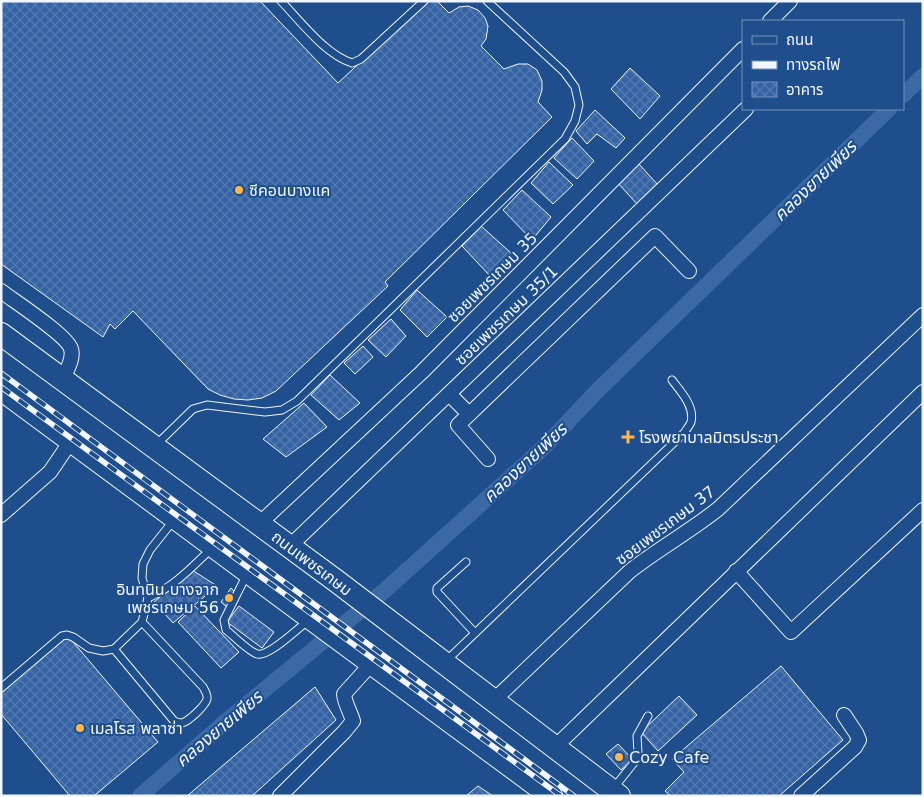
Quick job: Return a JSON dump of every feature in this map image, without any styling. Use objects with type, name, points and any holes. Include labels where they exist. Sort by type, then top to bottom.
[{"type":"main road","name":"ถนนเพชรเกษม","points":[[1,334],[290,546],[616,793]]},
{"type":"main road","points":[[1,389],[551,796]]},
{"type":"street","points":[[771,20],[790,1]]},
{"type":"street","name":"ซอยเพชรเกษม 35","points":[[260,524],[422,372],[742,50]]},
{"type":"street","name":"ซอยเพชรเกษม 35/1","points":[[290,546],[745,110]]},
{"type":"street","points":[[488,459],[458,425],[654,236],[689,271]]},
{"type":"street","points":[[1,291],[62,336],[71,347],[72,356],[64,379]]},
{"type":"street","name":"ซอยเพชรเกษม 37","points":[[493,701],[630,571],[718,509],[923,315]]},
{"type":"street","points":[[555,747],[923,392]]},
{"type":"street","points":[[449,394],[469,414]]},
{"type":"street","points":[[1,515],[50,472],[71,441]]},
{"type":"street","points":[[736,571],[792,632],[923,510]]},
{"type":"street","points":[[280,796],[353,721],[351,711],[345,703],[344,694],[372,663]]},
{"type":"street","points":[[801,796],[855,747],[859,740],[856,732],[844,715]]},
{"type":"lane","points":[[281,1],[326,48],[341,60],[352,63],[361,58],[424,1]]},
{"type":"lane","points":[[154,446],[193,410],[207,405],[265,412],[282,410],[297,401],[565,139],[575,121],[579,105],[575,87],[564,72],[487,1]]},
{"type":"lane","points":[[444,663],[684,433],[691,422],[690,408],[686,399],[672,380]]},
{"type":"lane","points":[[1,688],[62,636],[73,636],[89,648],[95,650],[114,649],[142,622],[148,598],[142,578],[143,564],[150,550],[175,518]]},
{"type":"lane","points":[[148,598],[171,586],[214,546]]},
{"type":"lane","points":[[466,562],[437,588],[437,592],[475,633]]},
{"type":"lane","points":[[248,573],[224,620],[224,625],[226,630],[255,653],[263,655],[270,651],[313,619]]},
{"type":"lane","points":[[114,649],[174,721],[185,722],[202,707],[207,699],[207,693],[142,622]]},
{"type":"lane","points":[[616,793],[636,760],[638,752],[637,736],[648,716]]},
{"type":"building","name":"ซีคอนบางแค","points":[[1,1],[260,1],[338,83],[426,1],[437,1],[449,13],[459,7],[468,6],[478,10],[485,18],[488,26],[486,39],[481,46],[504,69],[518,64],[528,64],[537,70],[542,81],[542,90],[538,102],[552,117],[385,282],[388,286],[276,391],[262,398],[234,399],[208,389],[133,311],[115,329],[110,324],[103,337],[1,264]]},
{"type":"building","points":[[630,68],[660,96],[640,119],[611,89]]},
{"type":"building","points":[[595,110],[625,138],[616,148],[597,134],[587,144],[576,131]]},
{"type":"building","points":[[572,138],[594,161],[577,179],[554,158]]},
{"type":"building","points":[[549,162],[573,185],[553,204],[531,183]]},
{"type":"building","points":[[638,163],[658,185],[637,204],[617,182]]},
{"type":"building","points":[[522,190],[551,217],[532,240],[503,210]]},
{"type":"building","points":[[481,226],[511,253],[491,277],[462,246]]},
{"type":"building","points":[[417,290],[447,317],[427,337],[400,310]]},
{"type":"building","points":[[391,319],[406,336],[386,357],[368,340]]},
{"type":"building","points":[[363,346],[373,357],[355,374],[344,363]]},
{"type":"building","points":[[330,375],[360,403],[339,420],[311,395]]},
{"type":"building","points":[[304,403],[327,427],[286,457],[263,439]]},
{"type":"building","points":[[192,570],[217,586],[173,623],[154,602]]},
{"type":"building","name":"อินทนิน บางจาก เพชรเกษม 56","points":[[231,588],[237,594],[228,608],[221,602]]},
{"type":"building","points":[[195,606],[239,652],[221,668],[178,622]]},
{"type":"building","points":[[239,606],[274,632],[262,648],[227,622]]},
{"type":"building","name":"เมลโรส พลาซ่า","points":[[68,636],[158,742],[94,796],[70,796],[1,714],[1,693]]},
{"type":"building","points":[[781,666],[843,740],[779,796],[671,796],[665,791],[684,772],[672,759]]},
{"type":"building","points":[[315,687],[336,720],[252,796],[187,796]]},
{"type":"building","points":[[679,696],[697,715],[658,751],[641,732]]},
{"type":"building","name":"Cozy Cafe","points":[[618,744],[633,760],[621,770],[606,754]]},
{"type":"building","points":[[478,786],[493,796],[466,796]]},
{"type":"waterway","name":"คลองยายเพียร","points":[[904,94],[923,76]]},
{"type":"waterway","name":"คลองยายเพียร","points":[[140,796],[224,723],[383,592],[544,447],[599,389],[888,110]]},
{"type":"railway","points":[[1,373],[574,796]]},
{"type":"railway","points":[[1,387],[561,796]]},
{"type":"place","name":"ซีคอนบางแค","points":[[239,190]]},
{"type":"place","name":"โรงพยาบาลมิตรประชา","points":[[628,437]]},
{"type":"place","name":"อินทนิน บางจาก เพชรเกษม 56","points":[[229,598]]},
{"type":"place","name":"เมลโรส พลาซ่า","points":[[80,728]]},
{"type":"place","name":"Cozy Cafe","points":[[619,757]]}]
